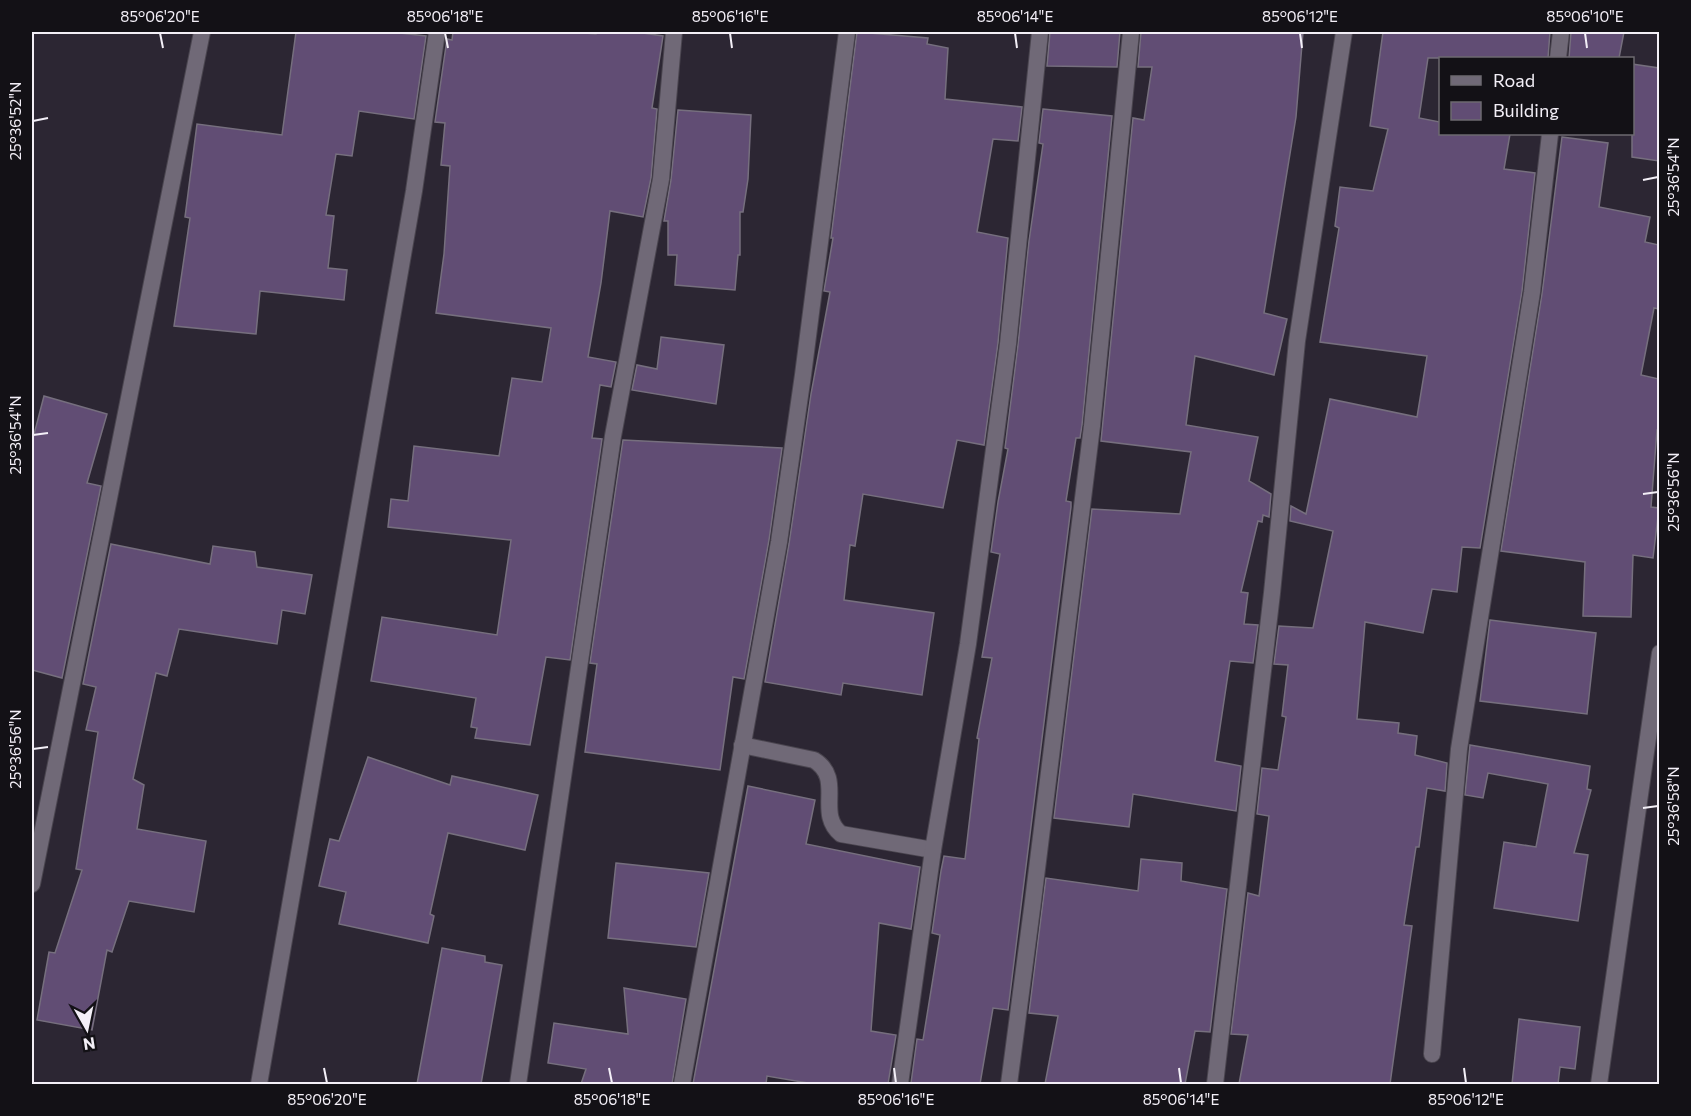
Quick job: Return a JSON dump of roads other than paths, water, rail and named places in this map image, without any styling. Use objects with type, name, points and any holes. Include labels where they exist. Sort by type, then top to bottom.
[{"type":"street","points":[[32,884],[202,32]]},
{"type":"street","points":[[259,1084],[412,203],[437,32]]},
{"type":"street","points":[[518,1084],[613,436],[661,179],[674,32]]},
{"type":"street","points":[[682,1084],[784,509],[847,32]]},
{"type":"street","points":[[900,1084],[933,850],[968,644],[1007,356],[1040,32]]},
{"type":"street","points":[[1009,1084],[1092,426],[1131,32]]},
{"type":"street","points":[[1215,1084],[1272,593],[1297,341],[1344,32]]},
{"type":"street","points":[[1558,57],[1561,32]]},
{"type":"street","points":[[1432,1054],[1459,749],[1532,292],[1550,135]]},
{"type":"street","points":[[1599,1084],[1659,653]]},
{"type":"street","points":[[742,745],[814,760],[822,765],[829,780],[829,817],[841,834],[933,850]]}]
